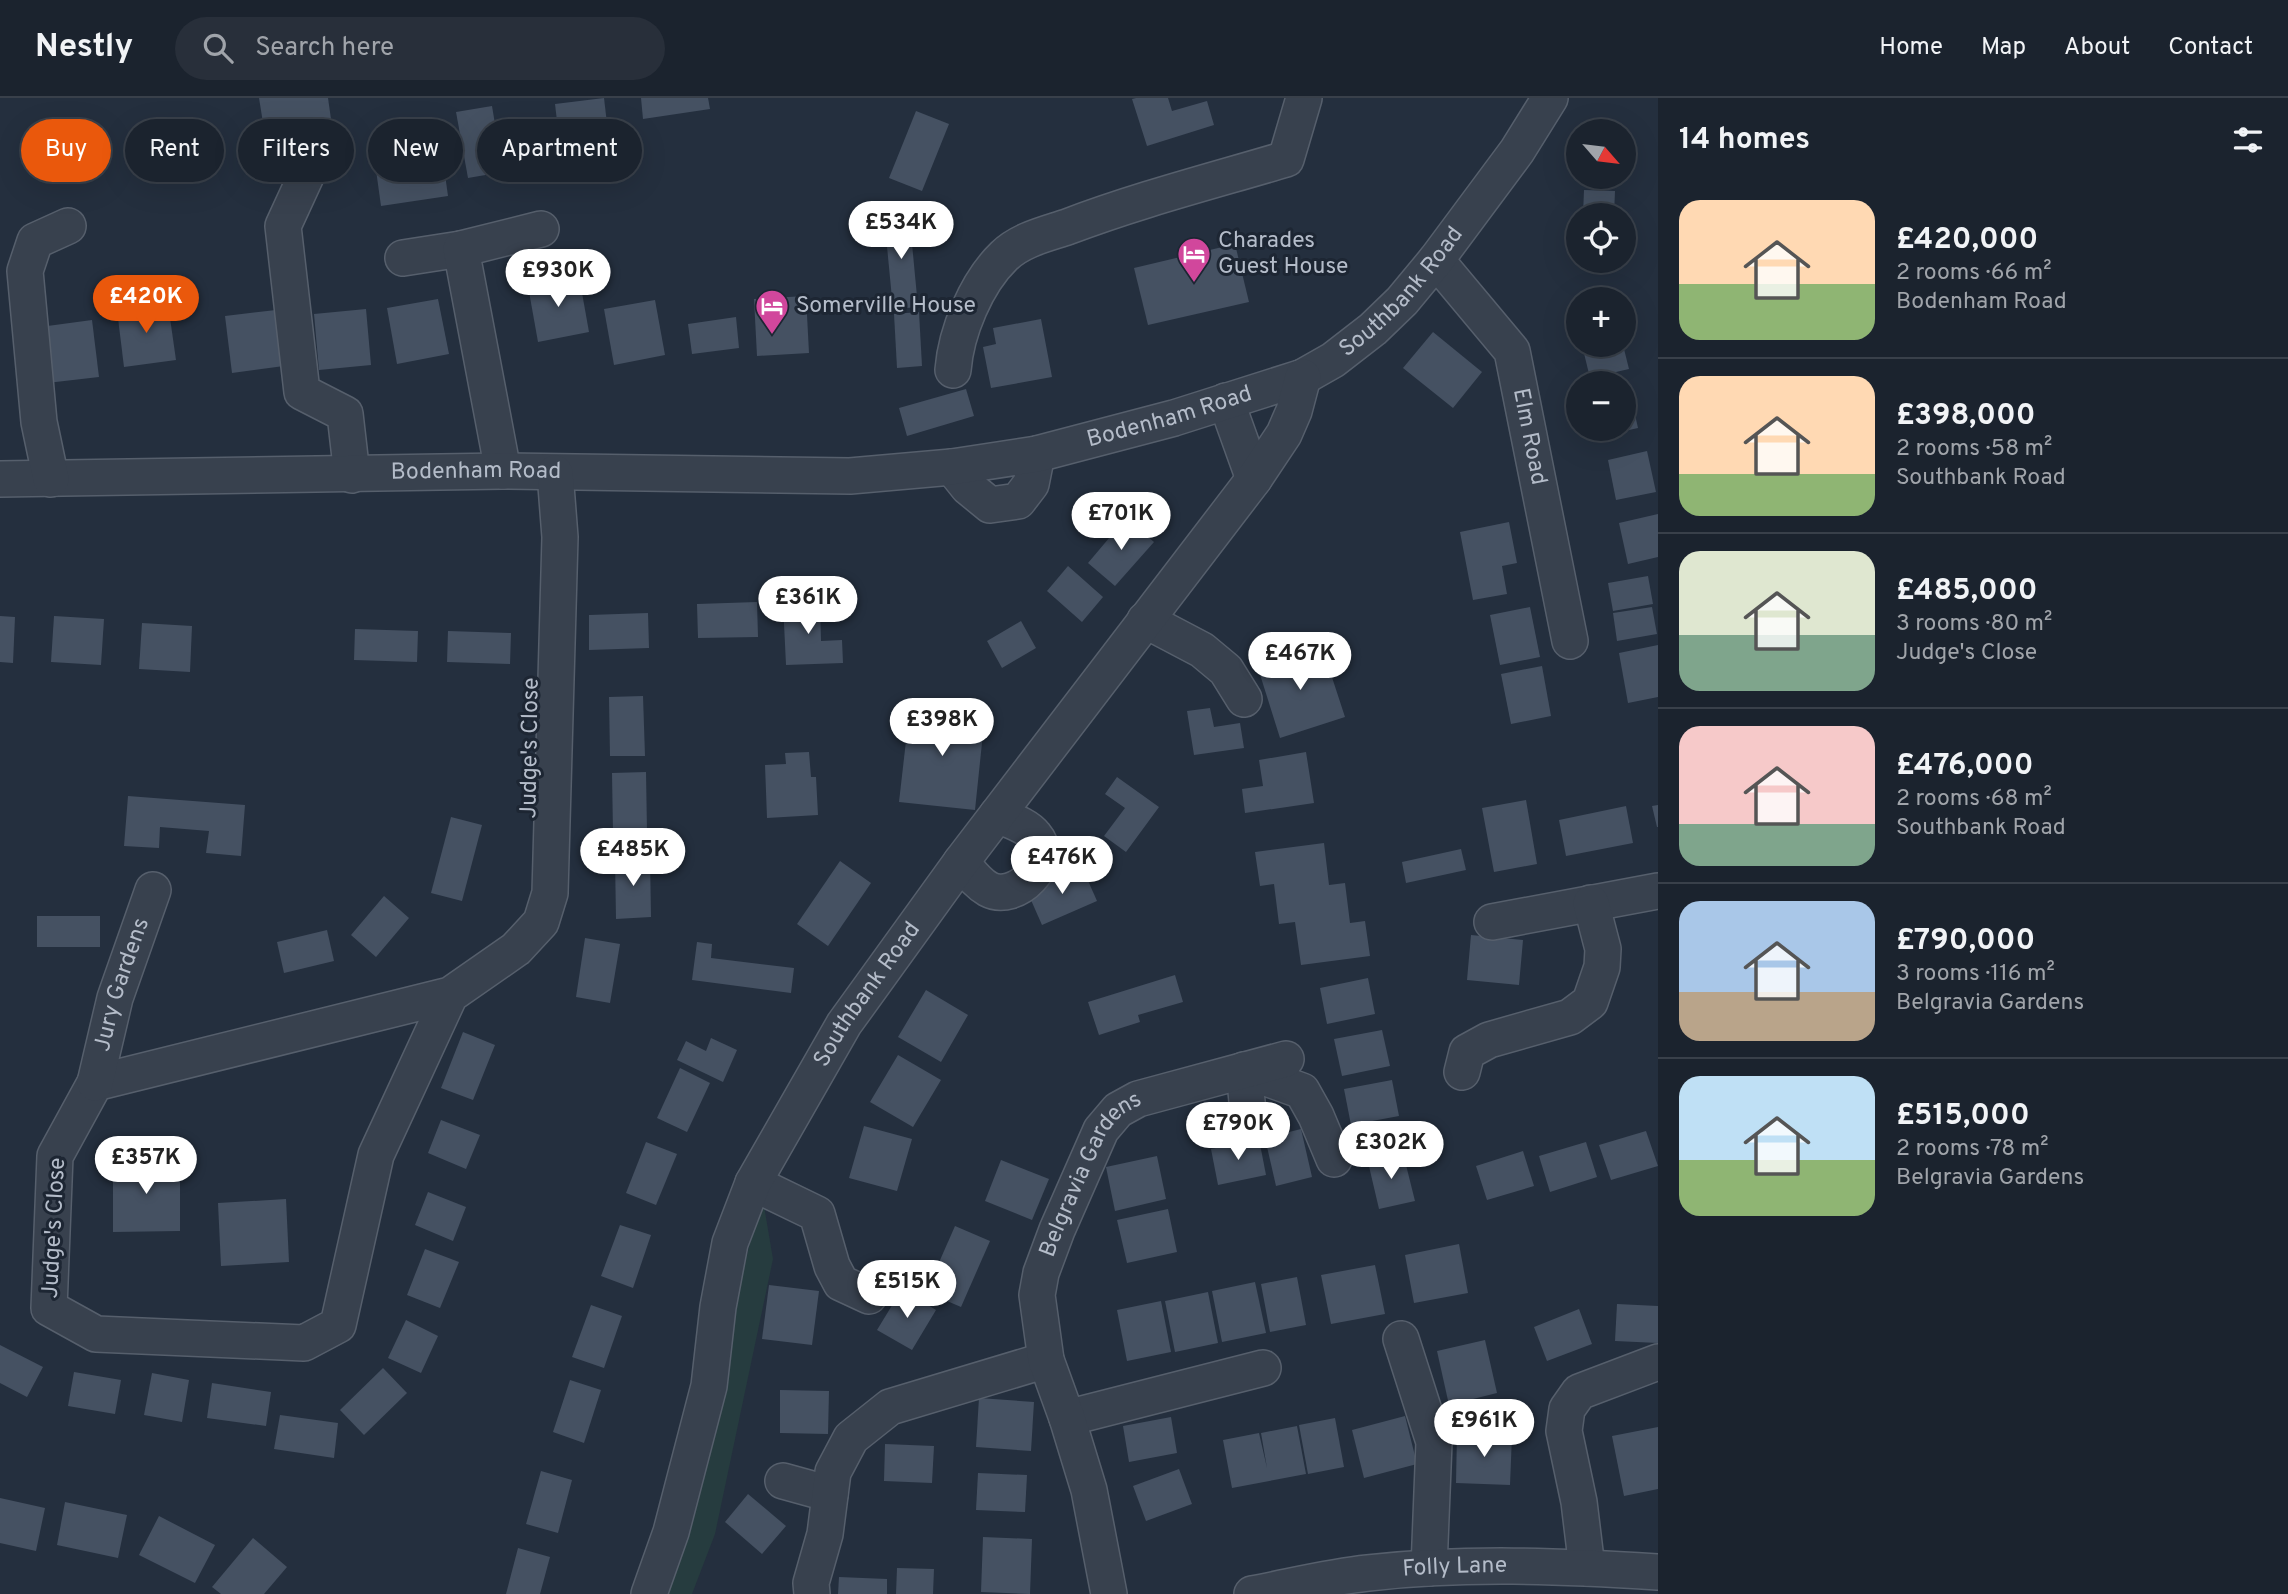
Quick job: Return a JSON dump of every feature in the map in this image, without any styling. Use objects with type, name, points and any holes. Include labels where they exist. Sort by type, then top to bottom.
[{"type":"street","points":[[953,370],[955,349],[969,310],[1003,256],[1019,244],[1099,215],[1286,159],[1304,98]]},
{"type":"street","name":"Southbank Road","points":[[649,1594],[671,1532],[709,1386],[718,1307],[730,1243],[753,1183],[844,1024],[961,862],[1254,479],[1284,434],[1294,411],[1303,377],[1333,360],[1373,329],[1402,301],[1517,151],[1550,98]]},
{"type":"street","points":[[303,182],[283,226],[302,392],[345,414],[352,475]]},
{"type":"street","points":[[51,479],[39,422],[25,271],[35,241],[68,226]]},
{"type":"street","points":[[403,258],[461,249],[541,229]]},
{"type":"street","points":[[461,249],[503,471]]},
{"type":"street","name":"Elm Road","points":[[1436,260],[1512,351],[1570,641]]},
{"type":"street","name":"Bodenham Road","points":[[0,478],[503,471],[850,476],[952,467],[1037,454],[1174,418],[1303,377]]},
{"type":"street","points":[[1226,401],[1254,479]]},
{"type":"street","name":"Judge's Close","points":[[450,995],[376,1155],[338,1325],[304,1342],[96,1334],[49,1308],[55,1156],[95,1083],[450,995],[516,949],[541,922],[550,893],[528,874],[533,623],[556,602],[560,537],[555,473]]},
{"type":"street","points":[[1145,620],[1202,650],[1226,670],[1244,699]]},
{"type":"street","points":[[961,862],[988,889],[1001,892],[1015,890],[1032,875],[1040,861],[1041,850],[1037,837],[1027,829],[997,815]]},
{"type":"street","name":"Jury Gardens","points":[[95,1083],[115,998],[153,890]]},
{"type":"street","points":[[1492,922],[1658,891]]},
{"type":"street","points":[[1462,1072],[1467,1052],[1489,1040],[1570,1017],[1590,1002],[1602,967],[1602,949],[1591,903]]},
{"type":"street","name":"Belgravia Gardens","points":[[1109,1594],[1089,1490],[1046,1360],[1037,1295],[1041,1273],[1101,1130],[1118,1110],[1138,1099],[1286,1059]]},
{"type":"street","points":[[1248,1112],[1244,1070],[1302,1091],[1334,1158]]},
{"type":"street","points":[[753,1183],[817,1214],[832,1266],[841,1283],[869,1296]]},
{"type":"street","points":[[1401,1339],[1434,1441],[1429,1568]]},
{"type":"street","points":[[812,1594],[811,1583],[825,1534],[833,1472],[851,1438],[890,1407],[1046,1360]]},
{"type":"street","points":[[1587,1568],[1564,1431],[1567,1409],[1579,1392],[1658,1362]]},
{"type":"street","points":[[1067,1418],[1263,1368]]},
{"type":"street","points":[[783,1482],[830,1494]]},
{"type":"street","name":"Folly Lane","points":[[1252,1594],[1366,1573],[1429,1568],[1504,1565],[1658,1572]]},
{"type":"green space","points":[[762,1194],[773,1259],[715,1534],[692,1594],[664,1594]]},
{"type":"building","points":[[259,98],[328,98],[331,119],[262,119]]},
{"type":"building","points":[[604,98],[606,119],[557,119],[555,104]]},
{"type":"building","points":[[641,98],[708,98],[710,109],[643,119]]},
{"type":"building","points":[[1168,98],[1172,111],[1207,101],[1214,125],[1147,146],[1132,99]]},
{"type":"building","points":[[492,106],[494,119],[477,119],[477,176],[468,178],[463,150],[463,119],[457,119],[456,112]]},
{"type":"building","points":[[916,111],[949,124],[922,191],[889,178]]},
{"type":"building","points":[[378,182],[446,182],[448,196],[381,206]]},
{"type":"building","points":[[1584,190],[1615,191],[1614,203],[1583,203]]},
{"type":"building","points":[[909,212],[918,307],[893,309],[884,215]]},
{"type":"building","points":[[1235,244],[1249,302],[1148,325],[1134,268]]},
{"type":"building","points":[[579,276],[589,332],[538,342],[528,286]]},
{"type":"building","points":[[806,296],[809,353],[757,356],[754,299]]},
{"type":"building","points":[[438,299],[449,354],[397,364],[387,308]]},
{"type":"building","points":[[655,300],[665,355],[614,365],[604,309]]},
{"type":"building","points":[[168,304],[176,360],[124,367],[117,310]]},
{"type":"building","points":[[366,309],[371,365],[319,370],[314,314]]},
{"type":"building","points":[[276,310],[284,366],[232,373],[225,316]]},
{"type":"building","points":[[919,312],[922,366],[897,368],[894,314]]},
{"type":"building","points":[[736,317],[739,348],[692,354],[688,324]]},
{"type":"building","points":[[1041,319],[1052,377],[991,388],[983,347],[996,344],[993,328]]},
{"type":"building","points":[[92,320],[99,377],[47,383],[40,327]]},
{"type":"building","points":[[1433,332],[1482,372],[1453,408],[1403,368]]},
{"type":"building","points":[[1585,357],[1626,357],[1629,369],[1620,371],[1588,371]]},
{"type":"building","points":[[966,389],[974,416],[907,436],[899,408]]},
{"type":"building","points":[[1647,451],[1656,492],[1616,500],[1608,460]]},
{"type":"building","points":[[1658,514],[1658,557],[1628,564],[1619,523]]},
{"type":"building","points":[[1126,518],[1154,542],[1115,586],[1088,563]]},
{"type":"building","points":[[1509,522],[1517,563],[1502,566],[1507,594],[1473,600],[1460,532]]},
{"type":"building","points":[[1068,566],[1103,597],[1082,622],[1047,591]]},
{"type":"building","points":[[1648,576],[1653,604],[1613,611],[1608,583]]},
{"type":"building","points":[[820,601],[821,641],[842,640],[843,663],[786,665],[783,603]]},
{"type":"building","points":[[757,602],[758,637],[698,638],[697,604]]},
{"type":"building","points":[[1530,607],[1540,657],[1500,665],[1490,615]]},
{"type":"building","points":[[1652,607],[1657,634],[1617,641],[1613,613]]},
{"type":"building","points":[[648,613],[649,648],[589,650],[589,615]]},
{"type":"building","points":[[0,616],[15,617],[13,663],[0,662]]},
{"type":"building","points":[[54,616],[104,619],[101,665],[51,662]]},
{"type":"building","points":[[1021,621],[1036,648],[1002,668],[987,641]]},
{"type":"building","points":[[142,623],[192,626],[190,672],[139,669]]},
{"type":"building","points":[[355,629],[418,631],[417,662],[354,660]]},
{"type":"building","points":[[448,631],[511,633],[510,664],[447,662]]},
{"type":"building","points":[[1658,645],[1658,697],[1628,703],[1619,653]]},
{"type":"building","points":[[1312,648],[1316,662],[1326,659],[1345,717],[1280,738],[1257,665]]},
{"type":"building","points":[[1542,666],[1551,716],[1511,724],[1501,674]]},
{"type":"building","points":[[643,696],[645,756],[610,756],[609,697]]},
{"type":"building","points":[[910,706],[985,714],[975,810],[899,802]]},
{"type":"building","points":[[1210,708],[1214,727],[1240,723],[1244,748],[1194,755],[1187,711]]},
{"type":"building","points":[[809,752],[811,777],[816,777],[818,815],[767,818],[765,765],[786,764],[785,753]]},
{"type":"building","points":[[1306,752],[1314,803],[1245,813],[1242,789],[1263,786],[1259,760]]},
{"type":"building","points":[[646,772],[647,832],[613,833],[612,773]]},
{"type":"building","points":[[1117,777],[1159,807],[1126,852],[1104,836],[1125,808],[1105,794]]},
{"type":"building","points":[[128,796],[245,805],[241,856],[206,853],[209,831],[160,827],[159,848],[124,846]]},
{"type":"building","points":[[1526,800],[1537,864],[1494,872],[1482,808]]},
{"type":"building","points":[[1658,805],[1658,827],[1657,827],[1652,806]]},
{"type":"building","points":[[1626,806],[1633,843],[1566,856],[1559,820]]},
{"type":"building","points":[[451,817],[482,825],[462,901],[431,893]]},
{"type":"building","points":[[1324,843],[1329,885],[1345,883],[1350,923],[1365,921],[1370,956],[1301,965],[1295,922],[1279,924],[1274,884],[1260,886],[1255,852]]},
{"type":"building","points":[[1461,849],[1466,870],[1406,883],[1402,862]]},
{"type":"building","points":[[650,858],[651,917],[616,919],[615,859]]},
{"type":"building","points":[[840,861],[871,883],[828,946],[797,924]]},
{"type":"building","points":[[1082,867],[1097,901],[1042,925],[1027,891]]},
{"type":"building","points":[[384,896],[409,918],[376,957],[351,935]]},
{"type":"building","points":[[37,916],[100,916],[100,947],[37,947]]},
{"type":"building","points":[[327,930],[334,961],[284,973],[277,942]]},
{"type":"building","points":[[1471,935],[1523,940],[1519,985],[1467,980]]},
{"type":"building","points":[[585,938],[620,944],[610,1003],[576,997]]},
{"type":"building","points":[[697,942],[712,944],[711,958],[794,968],[791,993],[692,980]]},
{"type":"building","points":[[1175,975],[1183,1002],[1138,1015],[1140,1022],[1099,1035],[1088,1002]]},
{"type":"building","points":[[1368,978],[1375,1014],[1327,1024],[1320,988]]},
{"type":"building","points":[[926,990],[968,1015],[941,1062],[898,1037]]},
{"type":"building","points":[[1382,1030],[1390,1066],[1342,1076],[1334,1039]]},
{"type":"building","points":[[463,1032],[495,1045],[473,1100],[441,1088]]},
{"type":"building","points":[[711,1038],[737,1050],[723,1082],[677,1060],[686,1041],[706,1051]]},
{"type":"building","points":[[898,1055],[941,1080],[913,1127],[870,1102]]},
{"type":"building","points":[[680,1068],[710,1083],[687,1132],[657,1118]]},
{"type":"building","points":[[1392,1080],[1399,1116],[1351,1125],[1344,1089]]},
{"type":"building","points":[[441,1120],[480,1135],[466,1169],[428,1153]]},
{"type":"building","points":[[864,1126],[912,1139],[897,1191],[849,1178]]},
{"type":"building","points":[[1301,1129],[1312,1177],[1276,1186],[1265,1138]]},
{"type":"building","points":[[1646,1131],[1658,1166],[1611,1180],[1599,1145]]},
{"type":"building","points":[[1259,1139],[1266,1175],[1218,1185],[1211,1149]]},
{"type":"building","points":[[646,1142],[677,1154],[656,1205],[626,1193]]},
{"type":"building","points":[[1586,1142],[1597,1177],[1550,1192],[1539,1156]]},
{"type":"building","points":[[1523,1151],[1534,1186],[1487,1200],[1476,1166]]},
{"type":"building","points":[[1403,1153],[1415,1201],[1379,1209],[1368,1162]]},
{"type":"building","points":[[1157,1156],[1166,1199],[1115,1211],[1106,1167]]},
{"type":"building","points":[[113,1160],[180,1160],[180,1231],[113,1232]]},
{"type":"building","points":[[1001,1160],[1049,1179],[1032,1220],[985,1201]]},
{"type":"building","points":[[428,1192],[466,1207],[453,1241],[415,1225]]},
{"type":"building","points":[[286,1199],[289,1262],[221,1266],[218,1203]]},
{"type":"building","points":[[1168,1209],[1177,1252],[1127,1263],[1117,1220]]},
{"type":"building","points":[[620,1225],[651,1235],[633,1288],[601,1276]]},
{"type":"building","points":[[955,1226],[990,1241],[961,1307],[926,1292]]},
{"type":"building","points":[[1459,1244],[1468,1293],[1414,1303],[1405,1255]]},
{"type":"building","points":[[425,1249],[459,1262],[440,1308],[407,1295]]},
{"type":"building","points":[[1375,1265],[1385,1314],[1331,1324],[1321,1275]]},
{"type":"building","points":[[1297,1277],[1306,1325],[1270,1332],[1261,1284]]},
{"type":"building","points":[[1255,1282],[1266,1333],[1222,1342],[1212,1291]]},
{"type":"building","points":[[769,1285],[819,1291],[812,1345],[762,1339]]},
{"type":"building","points":[[902,1289],[936,1310],[912,1350],[877,1330]]},
{"type":"building","points":[[1208,1292],[1218,1343],[1175,1352],[1165,1301]]},
{"type":"building","points":[[1161,1301],[1171,1352],[1127,1361],[1117,1310]]},
{"type":"building","points":[[1617,1304],[1658,1306],[1658,1343],[1615,1341]]},
{"type":"building","points":[[591,1305],[622,1316],[604,1368],[572,1357]]},
{"type":"building","points":[[1579,1309],[1592,1344],[1547,1361],[1534,1327]]},
{"type":"building","points":[[406,1320],[438,1336],[421,1373],[388,1358]]},
{"type":"building","points":[[1485,1340],[1497,1393],[1449,1405],[1437,1351]]},
{"type":"building","points":[[0,1345],[43,1367],[27,1397],[0,1383]]},
{"type":"building","points":[[383,1368],[407,1393],[364,1435],[340,1410]]},
{"type":"building","points":[[74,1372],[121,1380],[115,1414],[68,1406]]},
{"type":"building","points":[[152,1373],[189,1380],[182,1422],[144,1415]]},
{"type":"building","points":[[570,1380],[601,1390],[584,1443],[553,1432]]},
{"type":"building","points":[[212,1383],[271,1392],[266,1426],[207,1418]]},
{"type":"building","points":[[780,1390],[829,1391],[828,1434],[780,1433]]},
{"type":"building","points":[[979,1398],[1034,1402],[1031,1451],[976,1447]]},
{"type":"building","points":[[280,1415],[338,1423],[334,1458],[274,1449]]},
{"type":"building","points":[[1405,1416],[1417,1464],[1364,1478],[1352,1430]]},
{"type":"building","points":[[1171,1417],[1177,1453],[1129,1462],[1123,1426]]},
{"type":"building","points":[[1335,1418],[1344,1467],[1308,1474],[1299,1425]]},
{"type":"building","points":[[1297,1426],[1306,1474],[1232,1488],[1223,1440],[1259,1433],[1267,1468],[1261,1433]]},
{"type":"building","points":[[1658,1427],[1658,1489],[1624,1496],[1612,1436]]},
{"type":"building","points":[[1457,1433],[1512,1435],[1510,1485],[1456,1483]]},
{"type":"building","points":[[885,1444],[934,1446],[932,1483],[884,1481]]},
{"type":"building","points":[[1179,1469],[1192,1504],[1146,1521],[1133,1486]]},
{"type":"building","points":[[541,1471],[572,1480],[558,1533],[526,1524]]},
{"type":"building","points":[[978,1473],[1027,1475],[1025,1512],[976,1510]]},
{"type":"building","points":[[748,1494],[786,1526],[762,1554],[725,1522]]},
{"type":"building","points":[[0,1498],[45,1508],[36,1551],[0,1543]]},
{"type":"building","points":[[65,1502],[127,1515],[118,1558],[57,1545]]},
{"type":"building","points":[[159,1516],[215,1545],[195,1583],[139,1555]]},
{"type":"building","points":[[983,1537],[1032,1539],[1030,1594],[981,1592]]},
{"type":"building","points":[[253,1538],[287,1567],[264,1594],[221,1594],[212,1587]]},
{"type":"building","points":[[518,1548],[550,1557],[540,1594],[506,1594]]},
{"type":"building","points":[[897,1568],[934,1569],[933,1594],[896,1594]]},
{"type":"building","points":[[839,1577],[887,1579],[887,1594],[838,1594]]},
{"type":"place","name":"Charades Guest House","points":[[1194,284]]},
{"type":"place","name":"Somerville House","points":[[772,336]]}]
